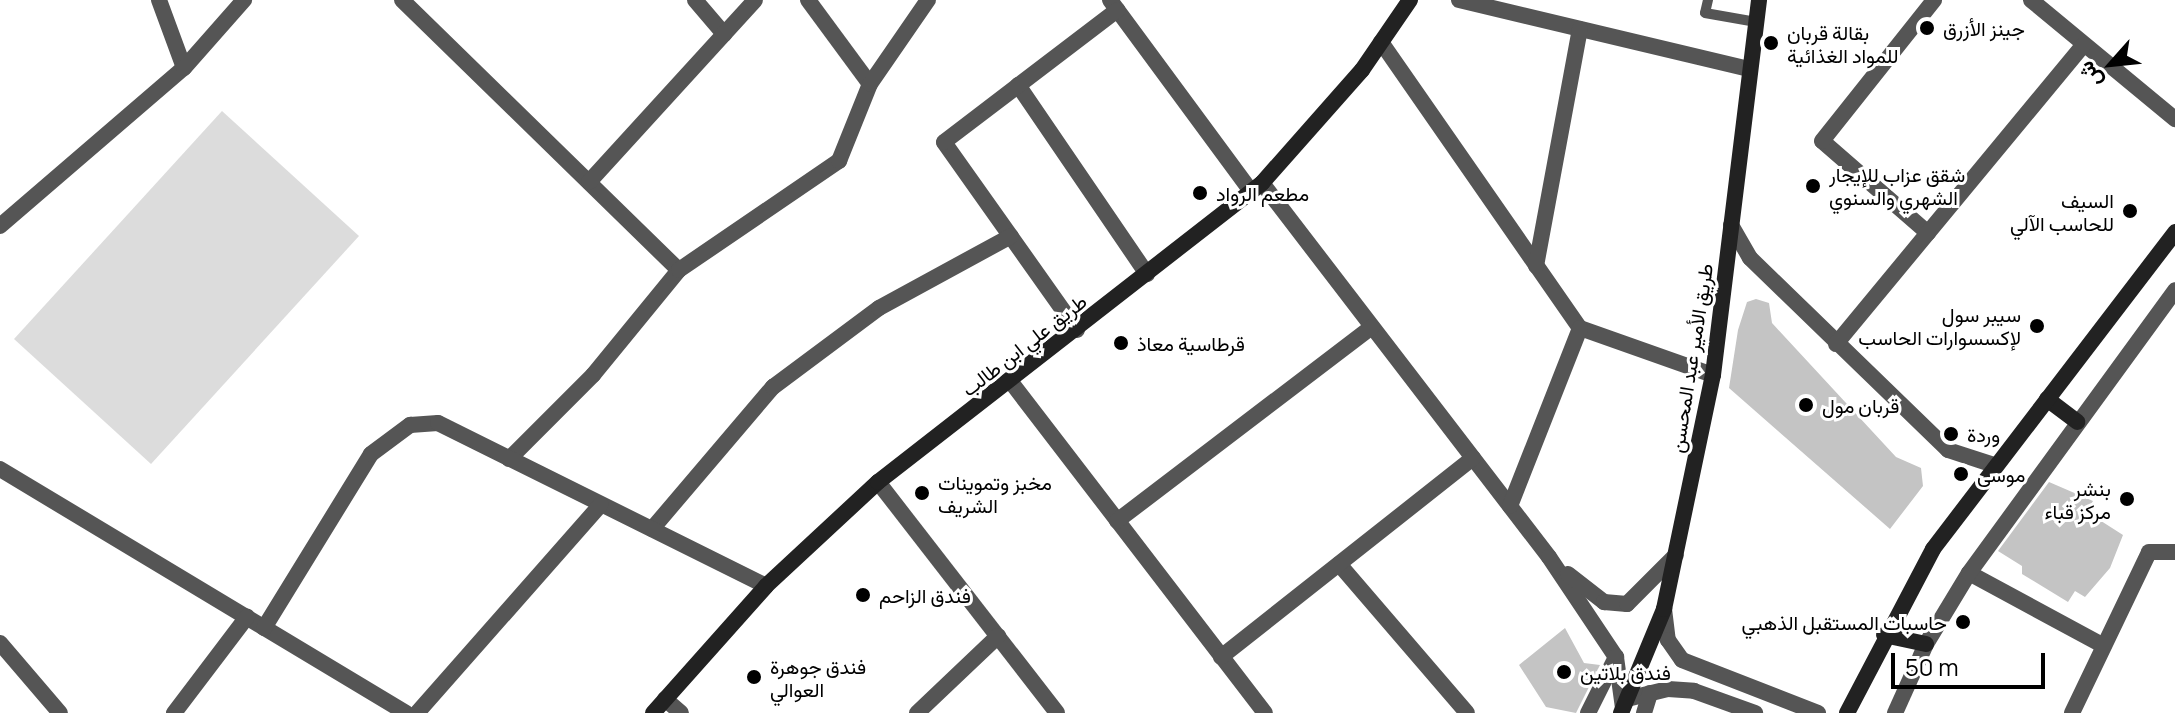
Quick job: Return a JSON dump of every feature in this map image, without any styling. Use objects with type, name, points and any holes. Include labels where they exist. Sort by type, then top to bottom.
[{"type":"main road","name":"طريق علي ابن طالب","points":[[653,713],[766,586],[878,482],[1011,382],[1256,187],[1381,42],[1410,0]]},
{"type":"main road","name":"طريق الأمير عبد المحسن","points":[[1624,707],[1664,609],[1713,375],[1759,0]]},
{"type":"main road","points":[[1847,713],[1884,635],[1933,549],[1994,465],[2175,232]]},
{"type":"main road","points":[[2047,399],[2077,422]]},
{"type":"main road","points":[[1884,635],[1926,644]]},
{"type":"street","points":[[159,0],[184,68]]},
{"type":"street","points":[[0,226],[184,68],[244,0]]},
{"type":"street","points":[[695,0],[724,34]]},
{"type":"street","points":[[589,182],[755,0]]},
{"type":"street","points":[[808,0],[870,84]]},
{"type":"street","points":[[509,459],[593,375],[679,270],[839,161],[870,84],[928,0]]},
{"type":"street","points":[[1459,0],[1749,69]]},
{"type":"street","points":[[1928,233],[1822,141],[1934,0]]},
{"type":"street","points":[[2031,0],[2175,119]]},
{"type":"street","points":[[413,4],[679,270]]},
{"type":"street","points":[[1077,330],[944,142],[1113,5],[1256,187],[1372,327],[1549,557],[1616,657],[1624,707],[1650,693],[1694,691],[1755,713]]},
{"type":"street","points":[[1536,266],[1580,29]]},
{"type":"street","points":[[1381,42],[1580,328],[1713,375]]},
{"type":"street","points":[[1836,344],[2083,45]]},
{"type":"street","points":[[1018,85],[1147,274]]},
{"type":"street","points":[[1731,225],[1750,258],[1948,450],[1994,465]]},
{"type":"street","points":[[652,529],[773,387],[879,308],[1011,236]]},
{"type":"street","points":[[1895,713],[1926,644],[1969,573],[2175,290]]},
{"type":"street","points":[[1117,521],[1372,327]]},
{"type":"street","points":[[1510,506],[1580,328]]},
{"type":"street","points":[[1011,382],[1265,713]]},
{"type":"street","points":[[264,628],[371,454],[410,425],[438,423],[766,586]]},
{"type":"street","points":[[1221,657],[1473,458]]},
{"type":"street","points":[[0,469],[406,713]]},
{"type":"street","points":[[878,482],[1057,713]]},
{"type":"street","points":[[417,713],[601,504]]},
{"type":"street","points":[[2072,713],[2149,552],[2175,552]]},
{"type":"street","points":[[1549,557],[1604,602],[1627,604],[1676,555]]},
{"type":"street","points":[[1339,564],[1467,713]]},
{"type":"street","points":[[1969,573],[2104,646]]},
{"type":"street","points":[[1664,609],[1668,640],[1682,660],[1818,713]]},
{"type":"street","points":[[181,710],[247,617]]},
{"type":"street","points":[[917,713],[998,636]]},
{"type":"street","points":[[0,643],[60,713]]},
{"type":"street","points":[[1588,713],[1616,657]]},
{"type":"street","points":[[1644,713],[1650,693]]},
{"type":"street","points":[[665,699],[681,713]]},
{"type":"lane","points":[[1708,0],[1705,13],[1756,22]]},
{"type":"shaded area","points":[[222,111],[359,236],[151,464],[14,339]]},
{"type":"building","points":[[1756,299],[1769,303],[1772,323],[1896,457],[1921,468],[1923,486],[1890,529],[1729,388],[1738,330],[1747,302]]},
{"type":"building","points":[[2049,482],[2093,501],[2087,512],[2123,535],[2110,568],[2085,597],[2075,591],[2068,602],[2022,574],[2022,566],[1998,551]]},
{"type":"building","name":"فندق بلاتين","points":[[1565,628],[1584,663],[1600,665],[1576,713],[1546,707],[1519,665]]},
{"type":"place","name":"جينز الأزرق","points":[[1927,28]]},
{"type":"place","name":"بقالة قربان للمواد الغذائية","points":[[1771,43]]},
{"type":"place","name":"شقق عزاب للإيجار الشهري والسنوي","points":[[1813,186]]},
{"type":"place","name":"مطعم الرواد","points":[[1200,193]]},
{"type":"place","name":"السيف للحاسب الآلي","points":[[2130,211]]},
{"type":"place","name":"سيبر سول لإكسسوارات الحاسب","points":[[2037,326]]},
{"type":"place","name":"قرطاسية معاذ","points":[[1121,343]]},
{"type":"place","name":"قربان مول","points":[[1806,405]]},
{"type":"place","name":"وردة","points":[[1951,434]]},
{"type":"place","name":"موسى","points":[[1961,474]]},
{"type":"place","name":"مخبز وتموينات الشريف","points":[[922,493]]},
{"type":"place","name":"بنشر مركز قباء","points":[[2127,499]]},
{"type":"place","name":"فندق الزاحم","points":[[863,595]]},
{"type":"place","name":"حاسبات المستقبل الذهبي","points":[[1963,622]]},
{"type":"place","name":"فندق بلاتين","points":[[1564,672]]},
{"type":"place","name":"فندق جوهرة العوالي","points":[[754,677]]}]
